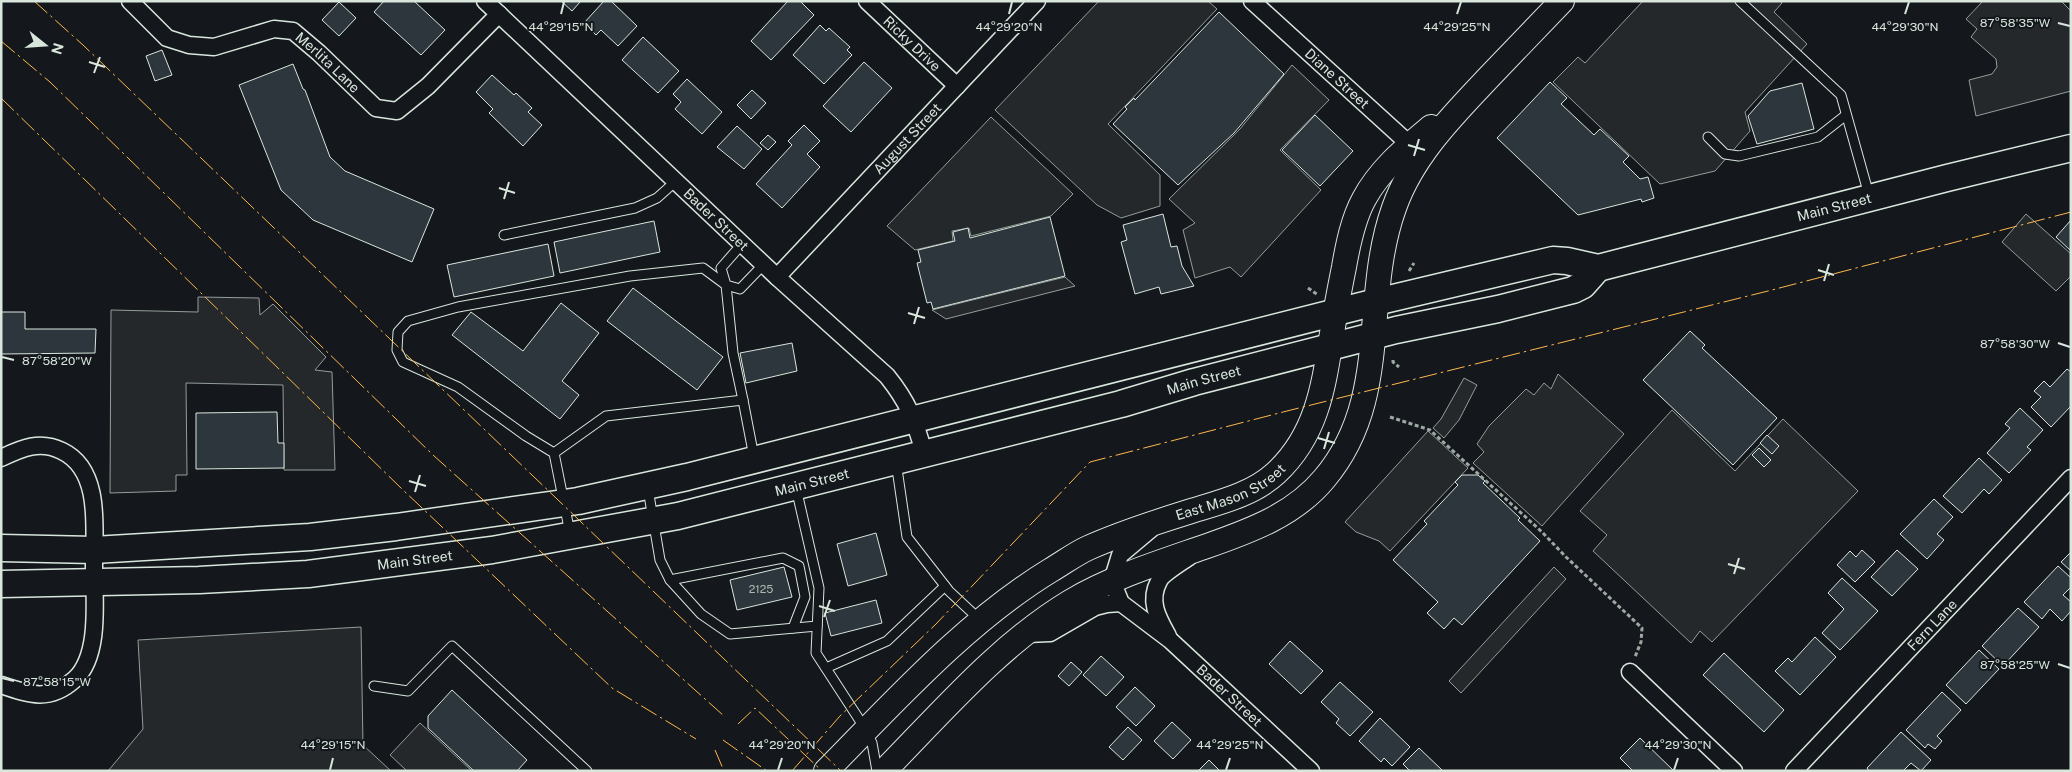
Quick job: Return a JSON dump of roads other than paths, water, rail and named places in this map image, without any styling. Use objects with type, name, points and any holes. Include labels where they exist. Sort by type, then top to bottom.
[{"type":"main road","name":"East Mason Street","points":[[826,771],[931,666],[1012,595],[1086,549],[1162,520],[1238,496],[1275,474],[1301,443],[1319,404],[1327,369],[1347,250],[1360,207],[1375,182],[1389,164],[1415,150],[1476,91],[1562,1]]},
{"type":"main road","name":"Main Street","points":[[1,548],[94,550],[310,537],[396,528],[564,503],[647,486],[1376,302],[1553,260],[1568,261],[1598,268],[2071,148]]},
{"type":"main road","name":"East Mason Street","points":[[884,771],[992,663],[1026,634],[1070,602],[1112,581],[1269,522],[1293,508],[1327,476],[1342,456],[1360,417],[1370,375],[1381,258],[1388,224],[1415,150]]},
{"type":"main road","name":"Main Street","points":[[1,584],[199,580],[308,574],[492,550],[653,521],[1121,404],[1194,382],[1374,336],[1574,290],[1583,285],[1598,268]]},
{"type":"street","name":"Merlita Lane","points":[[130,1],[167,38],[189,45],[214,47],[274,29],[293,31],[319,53],[376,108],[397,111],[428,86],[499,14]]},
{"type":"street","name":"Bader Street","points":[[485,1],[777,277],[887,376],[902,394],[914,418],[924,452]]},
{"type":"street","name":"Ricky Drive","points":[[867,1],[957,86]]},
{"type":"street","name":"August Street","points":[[777,277],[1037,1]]},
{"type":"street","name":"Diane Street","points":[[1252,1],[1415,150]]},
{"type":"street","points":[[1,458],[25,447],[41,445],[55,447],[75,459],[88,480],[92,502],[94,550],[93,633],[90,653],[77,677],[65,687],[42,695],[28,694],[1,685]]},
{"type":"street","name":"Fern Lane","points":[[1794,771],[2071,478]]},
{"type":"street","points":[[1026,634],[1050,633],[1095,608],[1107,604],[1121,603],[1112,581],[1120,555],[1162,520]]},
{"type":"street","name":"Bader Street","points":[[1170,640],[1156,614],[1154,599],[1159,580],[1198,549]]},
{"type":"street","name":"Bader Street","points":[[1121,603],[1170,640],[1311,771]]},
{"type":"street","points":[[1630,672],[1734,771]]},
{"type":"lane","points":[[1740,1],[1841,95],[1870,198]]},
{"type":"lane","points":[[1708,137],[1726,154],[1739,156],[1818,137],[1846,114]]},
{"type":"lane","points":[[504,235],[635,208],[656,198],[676,181]]},
{"type":"lane","points":[[742,244],[721,268],[726,286],[734,353],[754,459]]},
{"type":"lane","points":[[570,536],[554,453],[526,436],[458,387],[403,362],[396,350],[398,332],[408,320],[458,307],[630,276],[703,268],[726,286],[740,289],[764,264]]},
{"type":"lane","points":[[554,453],[606,416],[743,400]]},
{"type":"lane","points":[[896,460],[907,537],[945,586],[981,621]]},
{"type":"lane","points":[[647,486],[660,560],[670,580],[701,614],[730,634],[817,626]]},
{"type":"lane","points":[[795,486],[819,588],[816,653],[866,730],[872,743],[877,771]]},
{"type":"lane","points":[[670,580],[783,558],[800,566],[805,597],[793,628]]},
{"type":"lane","points":[[826,668],[887,641],[945,586]]},
{"type":"lane","points":[[374,686],[408,691],[452,646],[587,771]]}]
